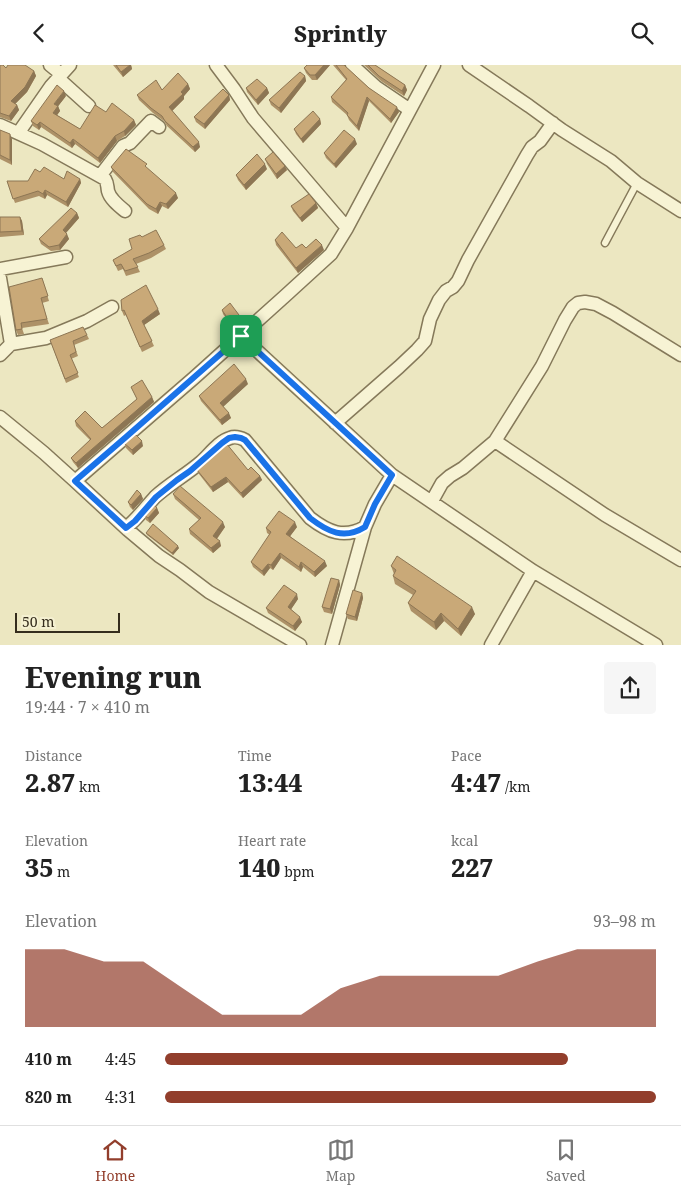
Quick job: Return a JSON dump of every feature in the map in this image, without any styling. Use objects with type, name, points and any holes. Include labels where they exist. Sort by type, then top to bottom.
[{"type":"street","points":[[50,65],[63,73],[89,106]]},
{"type":"street","points":[[216,65],[253,118],[347,229]]},
{"type":"street","points":[[352,65],[376,87],[410,110]]},
{"type":"street","points":[[75,481],[241,336],[331,254],[347,229],[434,65]]},
{"type":"street","points":[[468,65],[611,161],[638,183],[681,211]]},
{"type":"street","points":[[18,132],[63,73]]},
{"type":"street","points":[[100,176],[123,146],[130,143],[150,121],[160,127]]},
{"type":"street","points":[[335,423],[399,367],[425,341],[432,311],[446,291],[458,281],[527,155],[553,123]]},
{"type":"street","points":[[0,125],[18,132],[106,179],[108,191],[114,201],[125,211]]},
{"type":"street","points":[[0,269],[66,257]]},
{"type":"street","points":[[0,278],[11,344]]},
{"type":"street","points":[[432,501],[442,483],[495,441],[542,366],[565,320],[573,307],[578,303],[596,304],[681,355]]},
{"type":"street","points":[[0,355],[11,344],[46,338],[87,321],[112,307]]},
{"type":"street","points":[[241,336],[392,475],[533,571],[656,645]]},
{"type":"street","points":[[0,417],[44,453],[159,556],[209,592],[300,645]]},
{"type":"street","points":[[126,528],[135,521],[162,491],[190,471],[222,443],[229,438],[235,437],[245,440],[310,518],[318,525],[343,534],[352,533],[365,527]]},
{"type":"street","points":[[495,441],[605,515],[681,560]]},
{"type":"street","points":[[332,645],[365,527],[375,504],[392,475]]},
{"type":"street","points":[[491,645],[533,571]]},
{"type":"lane","points":[[605,243],[638,183]]},
{"type":"building","points":[[0,65],[6,68],[8,65],[25,65],[34,71],[25,87],[11,101],[17,105],[9,116],[0,113]]},
{"type":"building","points":[[116,65],[130,65],[121,72]]},
{"type":"building","points":[[307,65],[324,65],[315,75],[310,75],[304,68]]},
{"type":"building","points":[[336,65],[344,65],[369,88],[397,107],[390,119],[367,97],[357,126],[347,115],[348,113],[331,97],[347,79]]},
{"type":"building","points":[[368,65],[375,65],[405,85],[402,91],[379,76]]},
{"type":"building","points":[[300,72],[305,76],[279,108],[269,100]]},
{"type":"building","points":[[178,73],[188,84],[181,92],[183,94],[169,107],[199,142],[193,147],[162,116],[137,95],[156,80],[162,90]]},
{"type":"building","points":[[257,79],[267,88],[256,100],[246,88]]},
{"type":"building","points":[[57,85],[64,91],[54,104],[58,106],[53,113],[80,129],[95,105],[106,112],[112,103],[134,120],[124,131],[115,136],[98,158],[73,139],[70,143],[40,122],[37,125],[31,121]]},
{"type":"building","points":[[223,89],[229,95],[204,124],[194,117]]},
{"type":"building","points":[[313,111],[320,119],[301,139],[294,129]]},
{"type":"building","points":[[0,130],[10,134],[10,160],[0,155]]},
{"type":"building","points":[[344,130],[355,139],[334,164],[324,153]]},
{"type":"building","points":[[126,149],[147,164],[145,166],[176,193],[166,204],[160,202],[156,209],[147,204],[111,167]]},
{"type":"building","points":[[273,152],[285,166],[276,174],[265,159]]},
{"type":"building","points":[[257,154],[265,164],[244,185],[236,175]]},
{"type":"building","points":[[44,167],[64,179],[67,171],[80,179],[66,202],[45,190],[43,194],[38,191],[13,199],[7,181],[28,181],[35,169],[40,172]]},
{"type":"building","points":[[309,194],[316,203],[300,218],[291,206]]},
{"type":"building","points":[[71,208],[77,213],[63,230],[67,234],[59,245],[49,247],[39,239]]},
{"type":"building","points":[[0,217],[20,217],[22,231],[0,232]]},
{"type":"building","points":[[156,230],[164,245],[133,259],[138,267],[125,271],[121,264],[116,266],[113,260],[132,249],[129,239],[140,235],[142,237]]},
{"type":"building","points":[[282,232],[296,248],[302,244],[306,248],[316,239],[322,245],[296,268],[275,240]]},
{"type":"building","points":[[42,278],[48,296],[41,298],[47,319],[21,323],[22,329],[16,330],[9,287]]},
{"type":"building","points":[[146,285],[158,309],[142,321],[152,341],[140,347],[124,310],[122,311],[121,300]]},
{"type":"building","points":[[230,303],[239,315],[230,322],[222,310]]},
{"type":"building","points":[[83,327],[87,335],[73,341],[76,352],[70,355],[78,373],[65,379],[50,340]]},
{"type":"building","points":[[234,364],[246,379],[220,403],[229,413],[220,420],[199,396]]},
{"type":"building","points":[[142,380],[152,397],[76,463],[71,458],[91,439],[75,421],[85,411],[102,428],[137,399],[131,387]]},
{"type":"building","points":[[135,434],[142,441],[132,450],[124,443]]},
{"type":"building","points":[[226,443],[248,470],[251,467],[260,476],[241,493],[226,477],[211,487],[197,470]]},
{"type":"building","points":[[180,486],[223,522],[213,536],[220,541],[211,548],[189,529],[201,518],[173,494]]},
{"type":"building","points":[[137,490],[141,494],[131,505],[128,502]]},
{"type":"building","points":[[153,504],[157,508],[148,518],[144,515]]},
{"type":"building","points":[[279,511],[295,522],[286,534],[325,561],[314,572],[301,562],[299,567],[280,553],[271,565],[268,564],[262,571],[251,562],[271,532],[266,528]]},
{"type":"building","points":[[153,524],[178,546],[172,553],[146,533]]},
{"type":"building","points":[[397,556],[472,607],[458,629],[441,613],[434,622],[408,603],[416,591],[393,576],[396,570],[391,566]]},
{"type":"building","points":[[331,578],[339,580],[330,609],[322,607]]},
{"type":"building","points":[[284,585],[297,594],[288,607],[300,617],[293,626],[266,608]]},
{"type":"building","points":[[353,590],[362,593],[355,617],[346,614]]},
{"type":"route","points":[[241,336],[392,475],[375,504],[365,527],[359,531],[343,534],[334,533],[318,525],[310,518],[245,440],[241,438],[229,438],[222,443],[156,497],[135,521],[126,528],[75,481],[241,336]]}]
